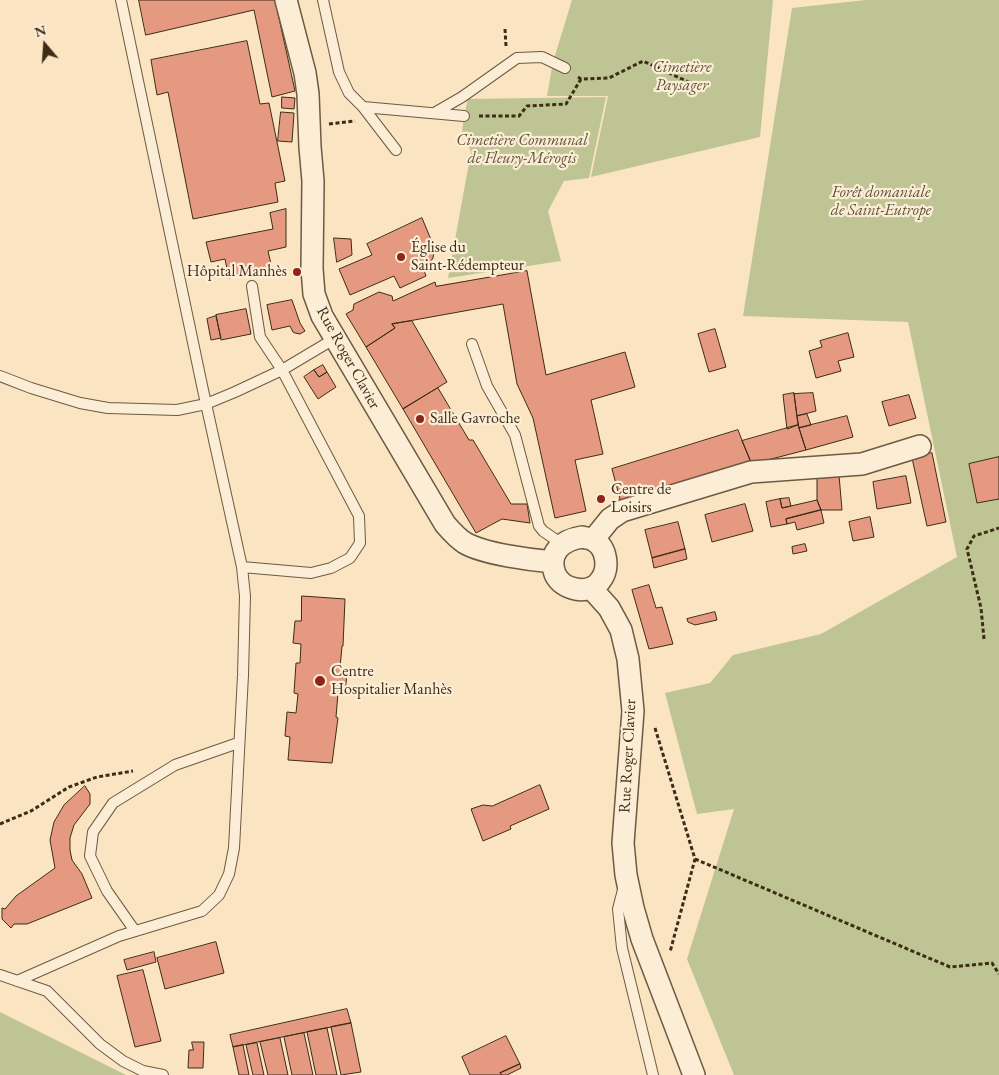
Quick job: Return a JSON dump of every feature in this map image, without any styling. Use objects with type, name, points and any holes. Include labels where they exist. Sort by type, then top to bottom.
[{"type":"street","name":"Rue Roger Clavier","points":[[286,0],[305,73],[308,94],[313,181],[312,269],[314,294],[322,316],[334,339],[445,524],[465,543],[533,560],[558,553],[570,538],[582,537],[593,540]]},
{"type":"street","points":[[558,553],[554,572],[559,582],[572,589],[591,588],[600,581],[606,567],[606,557],[600,546],[593,540],[610,519],[622,511],[750,472],[862,464],[920,446]]},
{"type":"street","name":"Rue Roger Clavier","points":[[591,588],[609,608],[620,630],[628,658],[633,711],[623,843],[626,876],[642,939]]},
{"type":"street","points":[[642,939],[694,1075]]},
{"type":"lane","points":[[17,981],[100,944],[135,931],[202,911],[219,895],[230,874],[234,848],[238,743],[244,675],[245,596],[242,567],[121,0]]},
{"type":"lane","points":[[323,0],[339,72],[349,93],[364,108],[396,150]]},
{"type":"lane","points":[[436,112],[462,97],[516,58],[542,57],[565,68]]},
{"type":"lane","points":[[364,108],[436,112],[464,116]]},
{"type":"lane","points":[[242,567],[311,573],[331,568],[350,558],[360,543],[359,516],[282,370],[260,337],[252,286]]},
{"type":"lane","points":[[0,376],[80,403],[108,408],[177,410],[206,404],[282,370],[334,339]]},
{"type":"lane","points":[[472,344],[487,386],[515,435],[538,526],[558,553]]},
{"type":"lane","points":[[135,931],[107,892],[90,856],[93,832],[113,803],[175,765],[238,743]]},
{"type":"lane","name":"Rue Roger Clavier","points":[[626,876],[618,909],[622,948],[653,1075]]},
{"type":"lane","name":"Rue Roger Clavier","points":[[628,969],[626,953],[642,939]]},
{"type":"lane","points":[[0,975],[47,991],[100,1044],[123,1061],[143,1071],[163,1075]]},
{"type":"path","points":[[565,68],[581,79],[609,78],[643,61],[706,90]]},
{"type":"path","points":[[464,116],[519,116],[526,106],[566,104],[581,79]]},
{"type":"path","points":[[309,124],[356,121],[364,108]]},
{"type":"path","points":[[984,639],[981,608],[967,549],[974,536],[999,528]]},
{"type":"path","points":[[653,722],[695,859],[669,960]]},
{"type":"path","points":[[0,824],[31,811],[69,787],[97,777],[136,771]]},
{"type":"path","points":[[695,859],[950,967],[992,963],[999,974]]},
{"type":"green space","name":"Cimetière Paysager","points":[[572,0],[773,0],[760,137],[591,177],[608,96],[547,96],[553,62]]},
{"type":"green space","name":"Forêt domaniale de Saint-Eutrope","points":[[866,0],[999,0],[999,1075],[734,1075],[687,959],[734,809],[697,814],[665,693],[710,683],[733,655],[821,634],[957,557],[908,322],[743,316],[792,8]]},
{"type":"green space","name":"Cimetière Communal de Fleury-Mérogis","points":[[606,97],[589,178],[564,181],[548,211],[561,261],[448,278],[471,152],[462,132],[468,99]]},
{"type":"green space","points":[[0,1012],[126,1075],[0,1075]]},
{"type":"building","points":[[139,0],[275,0],[295,91],[272,97],[254,10],[146,35]]},
{"type":"building","points":[[247,41],[260,104],[269,103],[285,181],[275,183],[278,202],[193,219],[168,92],[157,95],[151,60]]},
{"type":"building","points":[[282,97],[295,98],[294,109],[282,108]]},
{"type":"building","points":[[281,112],[294,113],[292,142],[278,141]]},
{"type":"building","points":[[286,209],[286,247],[268,251],[272,268],[229,278],[225,259],[211,262],[206,242],[273,229],[270,213]]},
{"type":"building","name":"Église du Saint-Rédempteur","points":[[422,218],[434,252],[431,261],[422,265],[426,276],[400,288],[394,276],[350,295],[339,269],[372,255],[367,244]]},
{"type":"building","points":[[334,238],[351,239],[352,255],[337,262]]},
{"type":"building","points":[[527,271],[546,375],[625,352],[635,387],[591,400],[603,454],[575,460],[586,511],[555,518],[533,418],[517,384],[503,304],[392,324],[395,328],[366,347],[346,314],[353,310],[354,304],[379,292],[392,296],[393,301],[435,282],[436,286]]},
{"type":"building","points":[[292,300],[300,323],[305,331],[300,334],[295,333],[290,326],[272,330],[267,305]]},
{"type":"building","points":[[246,309],[251,334],[221,340],[216,315]]},
{"type":"building","points":[[216,316],[221,338],[211,340],[207,319]]},
{"type":"building","points":[[412,321],[447,382],[403,409],[366,347],[395,328],[392,324]]},
{"type":"building","points":[[715,329],[726,367],[709,372],[698,334]]},
{"type":"building","points":[[848,333],[854,357],[838,361],[841,371],[816,378],[809,351],[822,347],[820,341]]},
{"type":"building","points":[[323,365],[327,372],[319,377],[314,370]]},
{"type":"building","points":[[314,370],[319,377],[327,372],[336,387],[318,399],[304,377]]},
{"type":"building","points":[[438,388],[469,440],[473,440],[511,504],[527,504],[530,523],[502,519],[476,533],[403,409]]},
{"type":"building","points":[[794,393],[798,425],[787,429],[783,395]]},
{"type":"building","points":[[813,393],[816,411],[797,416],[794,394]]},
{"type":"building","points":[[909,395],[916,418],[889,426],[882,402]]},
{"type":"building","points":[[807,414],[811,425],[799,428],[797,416]]},
{"type":"building","points":[[847,416],[853,437],[806,450],[799,428]]},
{"type":"building","points":[[798,425],[806,450],[752,464],[742,441]]},
{"type":"building","points":[[738,430],[751,463],[621,503],[612,469]]},
{"type":"building","points":[[932,453],[946,522],[927,526],[912,458]]},
{"type":"building","points":[[999,457],[999,499],[977,503],[969,464]]},
{"type":"building","points":[[839,475],[842,510],[821,510],[817,500],[817,476]]},
{"type":"building","points":[[906,476],[911,503],[877,509],[873,482]]},
{"type":"building","points":[[789,498],[791,506],[782,508],[780,499]]},
{"type":"building","points":[[780,499],[782,508],[817,500],[821,510],[786,519],[787,524],[771,527],[766,502]]},
{"type":"building","points":[[745,504],[753,531],[712,542],[705,515]]},
{"type":"building","points":[[821,510],[824,523],[797,530],[795,522],[787,524],[786,519]]},
{"type":"building","points":[[870,517],[874,537],[853,541],[849,522]]},
{"type":"building","points":[[678,522],[685,549],[652,558],[645,530]]},
{"type":"building","points":[[805,544],[807,551],[793,554],[792,547]]},
{"type":"building","points":[[685,549],[687,559],[654,568],[652,558]]},
{"type":"building","points":[[649,585],[656,608],[662,607],[673,644],[649,649],[632,590]]},
{"type":"building","name":"Centre Hospitalier Manhès","points":[[302,596],[345,599],[340,668],[347,669],[347,674],[345,693],[338,693],[336,717],[338,718],[332,763],[288,760],[290,737],[285,736],[287,712],[296,713],[298,694],[294,693],[296,663],[300,663],[301,644],[293,643],[295,621],[301,621]]},
{"type":"building","points":[[715,612],[717,620],[695,625],[688,622],[687,619]]},
{"type":"building","points":[[540,785],[549,809],[510,826],[511,829],[483,841],[471,809],[483,805],[492,806]]},
{"type":"building","points":[[85,786],[90,794],[90,804],[74,825],[70,838],[70,850],[72,860],[82,874],[92,898],[27,924],[14,924],[11,928],[2,919],[2,908],[5,909],[16,896],[55,868],[50,840],[54,822],[64,805]]},
{"type":"building","points":[[216,942],[224,973],[165,989],[157,958]]},
{"type":"building","points":[[154,952],[156,962],[127,970],[124,960]]},
{"type":"building","points":[[143,970],[161,1041],[135,1047],[117,976]]},
{"type":"building","points":[[347,1009],[351,1023],[233,1047],[230,1035]]},
{"type":"building","points":[[351,1023],[361,1072],[341,1075],[331,1027]]},
{"type":"building","points":[[327,1028],[337,1075],[316,1075],[307,1032]]},
{"type":"building","points":[[304,1033],[313,1075],[292,1075],[284,1037]]},
{"type":"building","points":[[506,1036],[520,1064],[500,1073],[502,1075],[470,1075],[462,1057]]},
{"type":"building","points":[[280,1038],[288,1075],[268,1075],[260,1042]]},
{"type":"building","points":[[192,1042],[204,1042],[203,1068],[188,1068],[189,1050],[193,1050]]},
{"type":"building","points":[[257,1043],[264,1075],[253,1075],[246,1045]]},
{"type":"building","points":[[243,1045],[249,1075],[239,1075],[233,1047]]},
{"type":"building","points":[[520,1064],[521,1068],[507,1075],[500,1073]]},
{"type":"place","name":"Église du Saint-Rédempteur","points":[[401,257]]},
{"type":"place","name":"Hôpital Manhès","points":[[297,272]]},
{"type":"place","name":"Salle Gavroche","points":[[420,419]]},
{"type":"place","name":"Centre de Loisirs","points":[[601,499]]},
{"type":"place","name":"Centre Hospitalier Manhès","points":[[320,681]]}]
